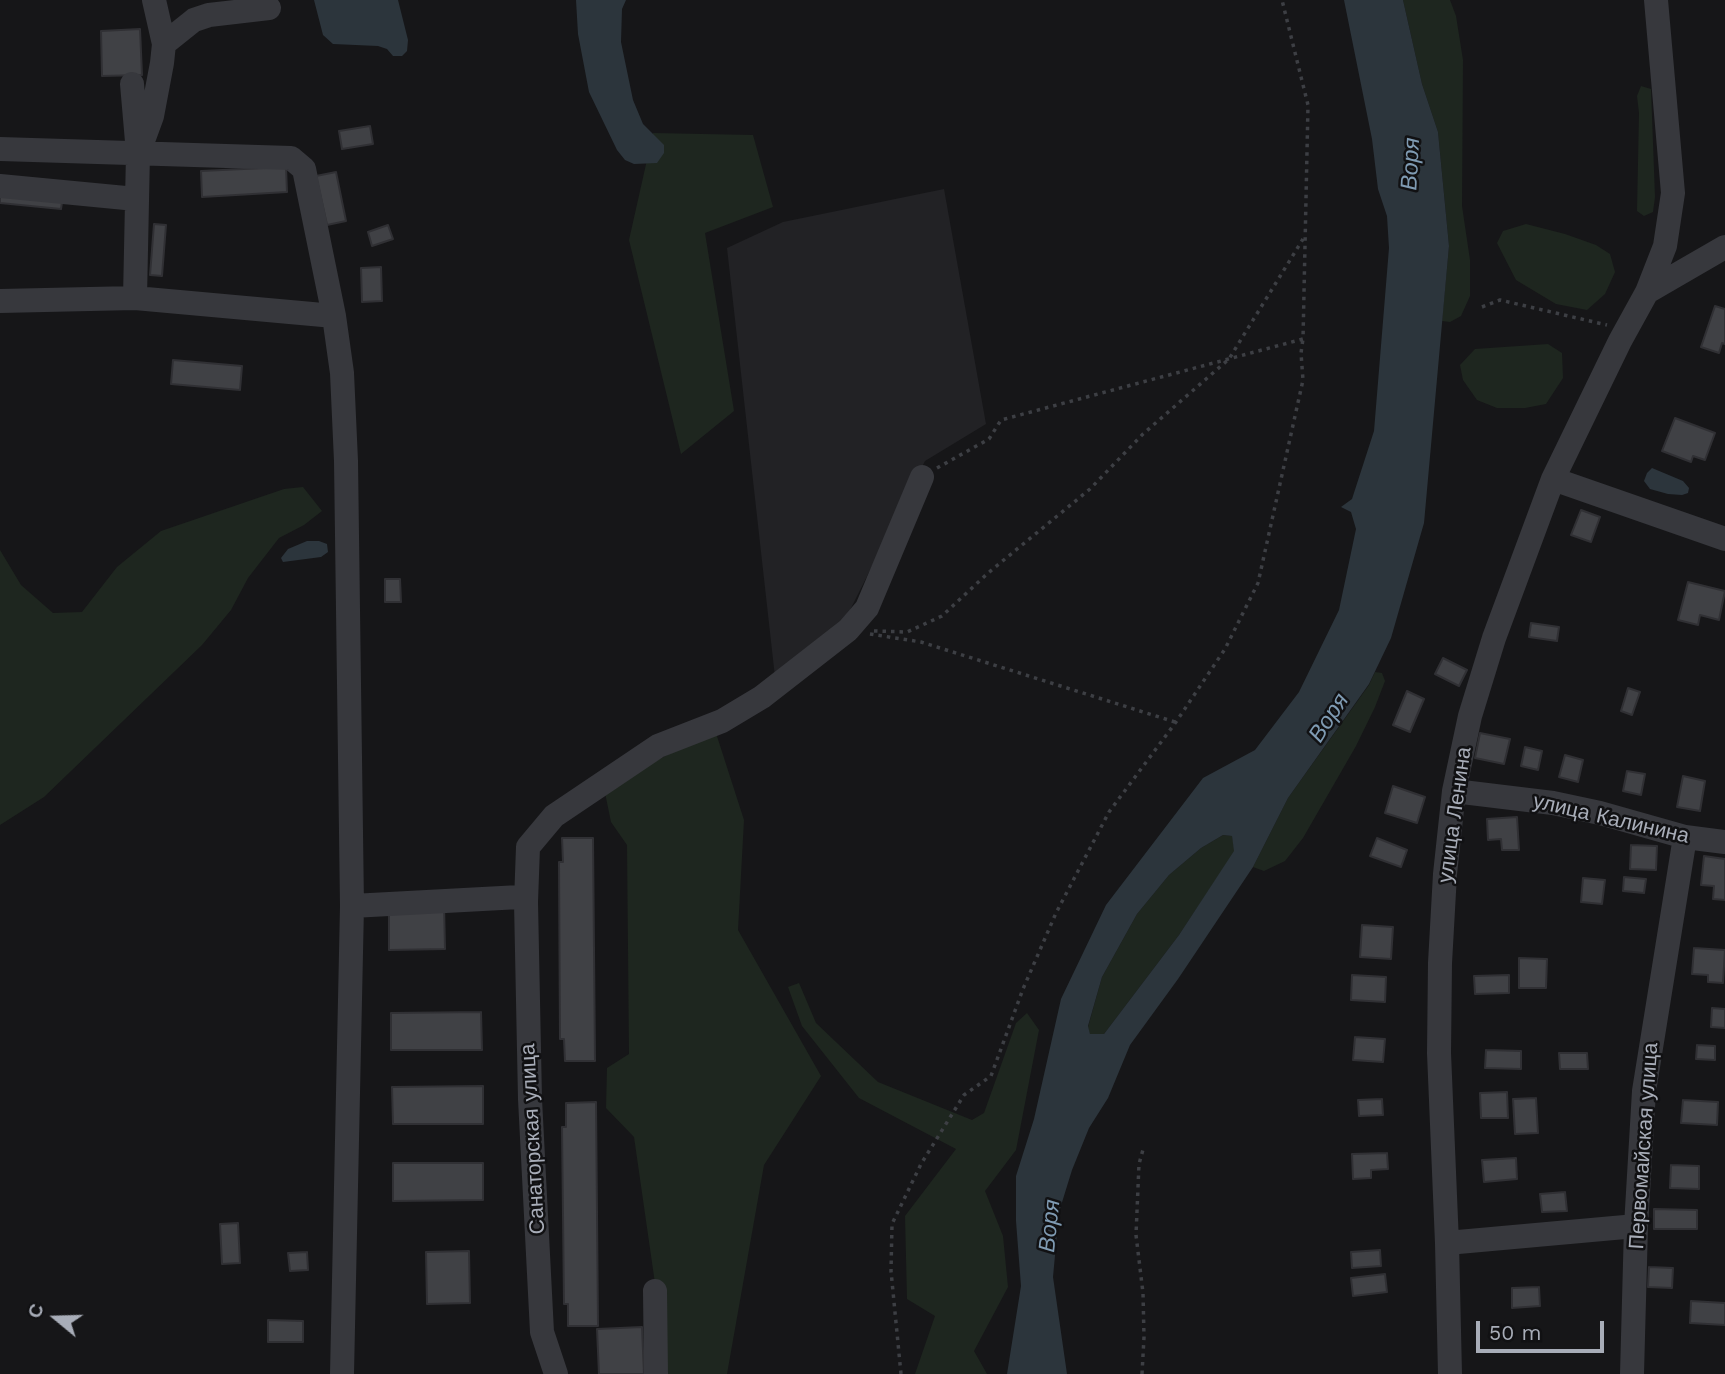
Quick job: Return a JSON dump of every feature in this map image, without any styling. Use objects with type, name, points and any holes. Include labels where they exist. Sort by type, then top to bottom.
[{"type":"street","points":[[138,153],[152,116],[164,44],[154,0]]},
{"type":"street","name":"улица Ленина","points":[[1450,1374],[1438,1053],[1445,874],[1454,791],[1470,716],[1494,638],[1553,479],[1626,329],[1647,292],[1665,246],[1673,193],[1656,0]]},
{"type":"street","points":[[164,44],[194,20],[209,15],[269,8]]},
{"type":"street","points":[[132,84],[138,153],[135,298]]},
{"type":"street","points":[[0,149],[291,158],[304,169],[334,316],[342,373],[346,461],[352,905],[342,1374]]},
{"type":"street","points":[[0,186],[136,199]]},
{"type":"street","points":[[1647,292],[1725,247]]},
{"type":"street","points":[[1700,261],[1725,269]]},
{"type":"street","points":[[0,301],[135,298],[334,316]]},
{"type":"street","name":"Санаторская улица","points":[[556,1374],[542,1332],[530,1099],[526,902],[528,847],[554,816],[658,746],[722,721],[762,697],[848,630],[867,608],[922,477]]},
{"type":"street","points":[[1553,479],[1725,539]]},
{"type":"street","name":"улица Калинина","points":[[1454,791],[1553,803],[1685,837],[1725,842]]},
{"type":"street","name":"Первомайская улица","points":[[1632,1374],[1636,1226],[1644,1091],[1685,837]]},
{"type":"street","points":[[352,905],[520,897],[526,902]]},
{"type":"street","points":[[1447,1243],[1636,1226]]},
{"type":"street","points":[[655,1291],[656,1374]]},
{"type":"path","points":[[901,1374],[891,1271],[892,1224],[921,1164],[964,1095],[991,1076],[1023,989],[1056,913],[1109,812],[1176,722],[1225,649],[1258,583],[1303,380],[1301,352],[1308,104],[1282,0]]},
{"type":"path","points":[[848,630],[906,632],[942,616],[988,573],[1090,489],[1143,434],[1229,359],[1305,236]]},
{"type":"path","points":[[1482,307],[1500,300],[1626,329]]},
{"type":"path","points":[[922,477],[989,439],[1001,420],[1303,339]]},
{"type":"path","points":[[848,630],[921,642],[1176,722]]},
{"type":"path","points":[[1142,1374],[1143,1293],[1136,1235],[1139,1164],[1144,1146]]},
{"type":"shaded area","points":[[1403,0],[1450,0],[1456,16],[1463,60],[1462,206],[1470,260],[1470,296],[1461,316],[1450,322],[1442,321],[1449,246],[1438,132],[1422,84]]},
{"type":"shaded area","points":[[1641,86],[1651,89],[1655,197],[1653,212],[1644,216],[1637,211],[1637,96]]},
{"type":"shaded area","points":[[653,133],[753,135],[773,207],[705,233],[734,411],[681,454],[629,240]]},
{"type":"shaded area","points":[[944,189],[986,424],[925,461],[846,618],[775,677],[727,248],[783,222]]},
{"type":"shaded area","points":[[1526,224],[1596,245],[1610,254],[1615,272],[1605,294],[1587,310],[1556,304],[1516,280],[1497,243],[1503,231]]},
{"type":"shaded area","points":[[1548,344],[1562,353],[1563,378],[1546,404],[1525,408],[1497,408],[1477,400],[1463,380],[1460,365],[1475,349]]},
{"type":"shaded area","points":[[303,487],[322,511],[304,525],[279,538],[248,578],[231,610],[202,645],[44,797],[0,825],[0,550],[21,585],[53,613],[82,612],[117,567],[161,531],[284,489]]},
{"type":"shaded area","points":[[1375,672],[1382,673],[1385,681],[1375,707],[1356,746],[1303,838],[1285,861],[1264,871],[1253,867],[1288,798],[1369,685]]},
{"type":"shaded area","points":[[715,730],[744,820],[738,930],[821,1076],[764,1165],[727,1374],[668,1374],[634,1137],[606,1108],[607,1068],[629,1054],[627,845],[611,822],[604,788]]},
{"type":"shaded area","points":[[1223,835],[1232,836],[1235,851],[1179,935],[1104,1034],[1090,1035],[1088,1027],[1102,977],[1137,914],[1169,875],[1201,848]]},
{"type":"shaded area","points":[[799,983],[816,1023],[878,1082],[972,1120],[984,1113],[1016,1023],[1027,1013],[1039,1030],[1016,1150],[985,1191],[1003,1236],[1008,1287],[974,1351],[987,1374],[915,1374],[935,1316],[907,1299],[905,1216],[956,1149],[859,1098],[802,1026],[788,987]]},
{"type":"water","points":[[314,0],[398,0],[408,40],[407,51],[402,56],[393,56],[387,49],[378,46],[333,44],[323,35]]},
{"type":"water","points":[[576,0],[626,0],[622,9],[621,42],[633,100],[643,124],[664,145],[664,153],[657,163],[634,164],[625,160],[617,150],[589,92],[578,34]]},
{"type":"water","name":"Воря","points":[[1344,0],[1403,0],[1422,84],[1438,132],[1449,246],[1424,523],[1391,638],[1369,684],[1288,798],[1253,867],[1130,1045],[1108,1098],[1089,1128],[1059,1212],[1053,1277],[1067,1374],[1007,1374],[1021,1286],[1016,1176],[1034,1119],[1061,999],[1106,905],[1203,778],[1255,750],[1299,692],[1339,610],[1356,529],[1351,512],[1341,507],[1352,499],[1374,431],[1389,248],[1387,216],[1378,189],[1372,139]],"holes":[[[1223,835],[1232,836],[1234,851],[1179,935],[1104,1034],[1090,1034],[1088,1026],[1102,977],[1137,914],[1169,875],[1201,848]]]},
{"type":"water","points":[[1652,468],[1683,481],[1689,488],[1688,493],[1668,494],[1650,489],[1644,481]]},
{"type":"water","points":[[307,541],[327,544],[328,552],[321,557],[283,562],[281,558],[288,549]]},
{"type":"building","points":[[140,29],[142,75],[102,76],[101,31]]},
{"type":"building","points":[[370,126],[373,144],[342,149],[339,131]]},
{"type":"building","points":[[286,167],[287,192],[202,197],[201,171]]},
{"type":"building","points":[[336,172],[346,221],[327,225],[316,176]]},
{"type":"building","points":[[0,190],[63,196],[61,209],[0,203]]},
{"type":"building","points":[[154,224],[166,225],[162,276],[150,275]]},
{"type":"building","points":[[388,225],[393,239],[372,246],[368,232]]},
{"type":"building","points":[[381,267],[382,301],[362,302],[361,268]]},
{"type":"building","points":[[1715,306],[1725,309],[1725,344],[1722,343],[1719,353],[1701,347]]},
{"type":"building","points":[[173,360],[242,366],[240,390],[171,384]]},
{"type":"building","points":[[1675,418],[1715,433],[1705,460],[1693,456],[1691,462],[1662,451]]},
{"type":"building","points":[[1581,510],[1600,517],[1591,542],[1571,535]]},
{"type":"building","points":[[385,579],[400,579],[401,602],[385,602]]},
{"type":"building","points":[[1688,582],[1725,591],[1719,620],[1700,615],[1698,625],[1678,620]]},
{"type":"building","points":[[1531,623],[1559,627],[1557,641],[1529,637]]},
{"type":"building","points":[[1443,658],[1467,670],[1459,686],[1435,674]]},
{"type":"building","points":[[1628,688],[1640,692],[1632,715],[1621,711]]},
{"type":"building","points":[[1407,691],[1424,699],[1410,732],[1393,725]]},
{"type":"building","points":[[1480,733],[1510,739],[1504,764],[1475,758]]},
{"type":"building","points":[[1525,747],[1542,751],[1538,770],[1521,766]]},
{"type":"building","points":[[1565,755],[1583,760],[1578,782],[1559,777]]},
{"type":"building","points":[[1627,771],[1645,774],[1641,795],[1623,791]]},
{"type":"building","points":[[1683,776],[1705,781],[1700,811],[1677,807]]},
{"type":"building","points":[[1393,786],[1425,797],[1417,823],[1385,813]]},
{"type":"building","points":[[1517,817],[1519,850],[1502,850],[1501,839],[1488,840],[1487,819]]},
{"type":"building","points":[[562,838],[593,838],[595,1061],[565,1061],[564,1039],[560,1039],[559,862],[563,862]]},
{"type":"building","points":[[1377,838],[1407,850],[1401,867],[1370,856]]},
{"type":"building","points":[[1631,845],[1657,846],[1656,870],[1630,869]]},
{"type":"building","points":[[1704,856],[1725,859],[1725,900],[1713,899],[1714,886],[1701,885]]},
{"type":"building","points":[[1624,877],[1646,879],[1644,893],[1623,891]]},
{"type":"building","points":[[1583,878],[1605,880],[1602,904],[1581,902]]},
{"type":"building","points":[[444,904],[445,949],[389,950],[389,905]]},
{"type":"building","points":[[1362,925],[1393,927],[1391,959],[1360,957]]},
{"type":"building","points":[[1694,948],[1725,950],[1723,983],[1708,982],[1708,975],[1692,974]]},
{"type":"building","points":[[1519,958],[1547,959],[1546,988],[1519,988]]},
{"type":"building","points":[[1352,975],[1386,977],[1385,1002],[1351,1000]]},
{"type":"building","points":[[1509,975],[1509,993],[1475,994],[1474,976]]},
{"type":"building","points":[[1712,1008],[1725,1009],[1725,1028],[1711,1027]]},
{"type":"building","points":[[481,1012],[482,1050],[391,1050],[391,1013]]},
{"type":"building","points":[[1355,1037],[1385,1039],[1383,1062],[1353,1060]]},
{"type":"building","points":[[1697,1045],[1715,1046],[1715,1060],[1696,1059]]},
{"type":"building","points":[[1486,1050],[1521,1051],[1521,1069],[1485,1068]]},
{"type":"building","points":[[1559,1053],[1587,1053],[1588,1069],[1560,1069]]},
{"type":"building","points":[[483,1086],[483,1124],[393,1124],[392,1087]]},
{"type":"building","points":[[1507,1092],[1508,1118],[1481,1118],[1480,1093]]},
{"type":"building","points":[[1536,1098],[1538,1133],[1515,1134],[1513,1099]]},
{"type":"building","points":[[1382,1099],[1383,1115],[1359,1116],[1358,1100]]},
{"type":"building","points":[[1683,1100],[1718,1102],[1717,1125],[1681,1123]]},
{"type":"building","points":[[596,1102],[598,1326],[568,1326],[568,1304],[564,1304],[562,1127],[566,1127],[566,1103]]},
{"type":"building","points":[[1387,1153],[1388,1169],[1371,1170],[1371,1178],[1353,1179],[1352,1154]]},
{"type":"building","points":[[1516,1158],[1517,1179],[1484,1182],[1482,1160]]},
{"type":"building","points":[[393,1163],[483,1163],[483,1200],[393,1201]]},
{"type":"building","points":[[1671,1165],[1699,1166],[1699,1189],[1670,1188]]},
{"type":"building","points":[[1565,1192],[1567,1211],[1542,1212],[1540,1194]]},
{"type":"building","points":[[1654,1209],[1697,1210],[1697,1229],[1654,1229]]},
{"type":"building","points":[[238,1223],[240,1263],[222,1264],[220,1224]]},
{"type":"building","points":[[1380,1250],[1381,1266],[1352,1268],[1351,1252]]},
{"type":"building","points":[[469,1251],[470,1303],[427,1304],[426,1252]]},
{"type":"building","points":[[307,1252],[308,1270],[290,1271],[288,1253]]},
{"type":"building","points":[[1649,1267],[1673,1268],[1672,1288],[1648,1287]]},
{"type":"building","points":[[1385,1274],[1387,1292],[1353,1296],[1351,1278]]},
{"type":"building","points":[[1539,1287],[1540,1306],[1512,1308],[1512,1288]]},
{"type":"building","points":[[1691,1301],[1725,1303],[1725,1325],[1690,1323]]},
{"type":"building","points":[[268,1320],[303,1321],[303,1342],[268,1342]]},
{"type":"building","points":[[642,1327],[644,1374],[599,1374],[597,1329]]}]
